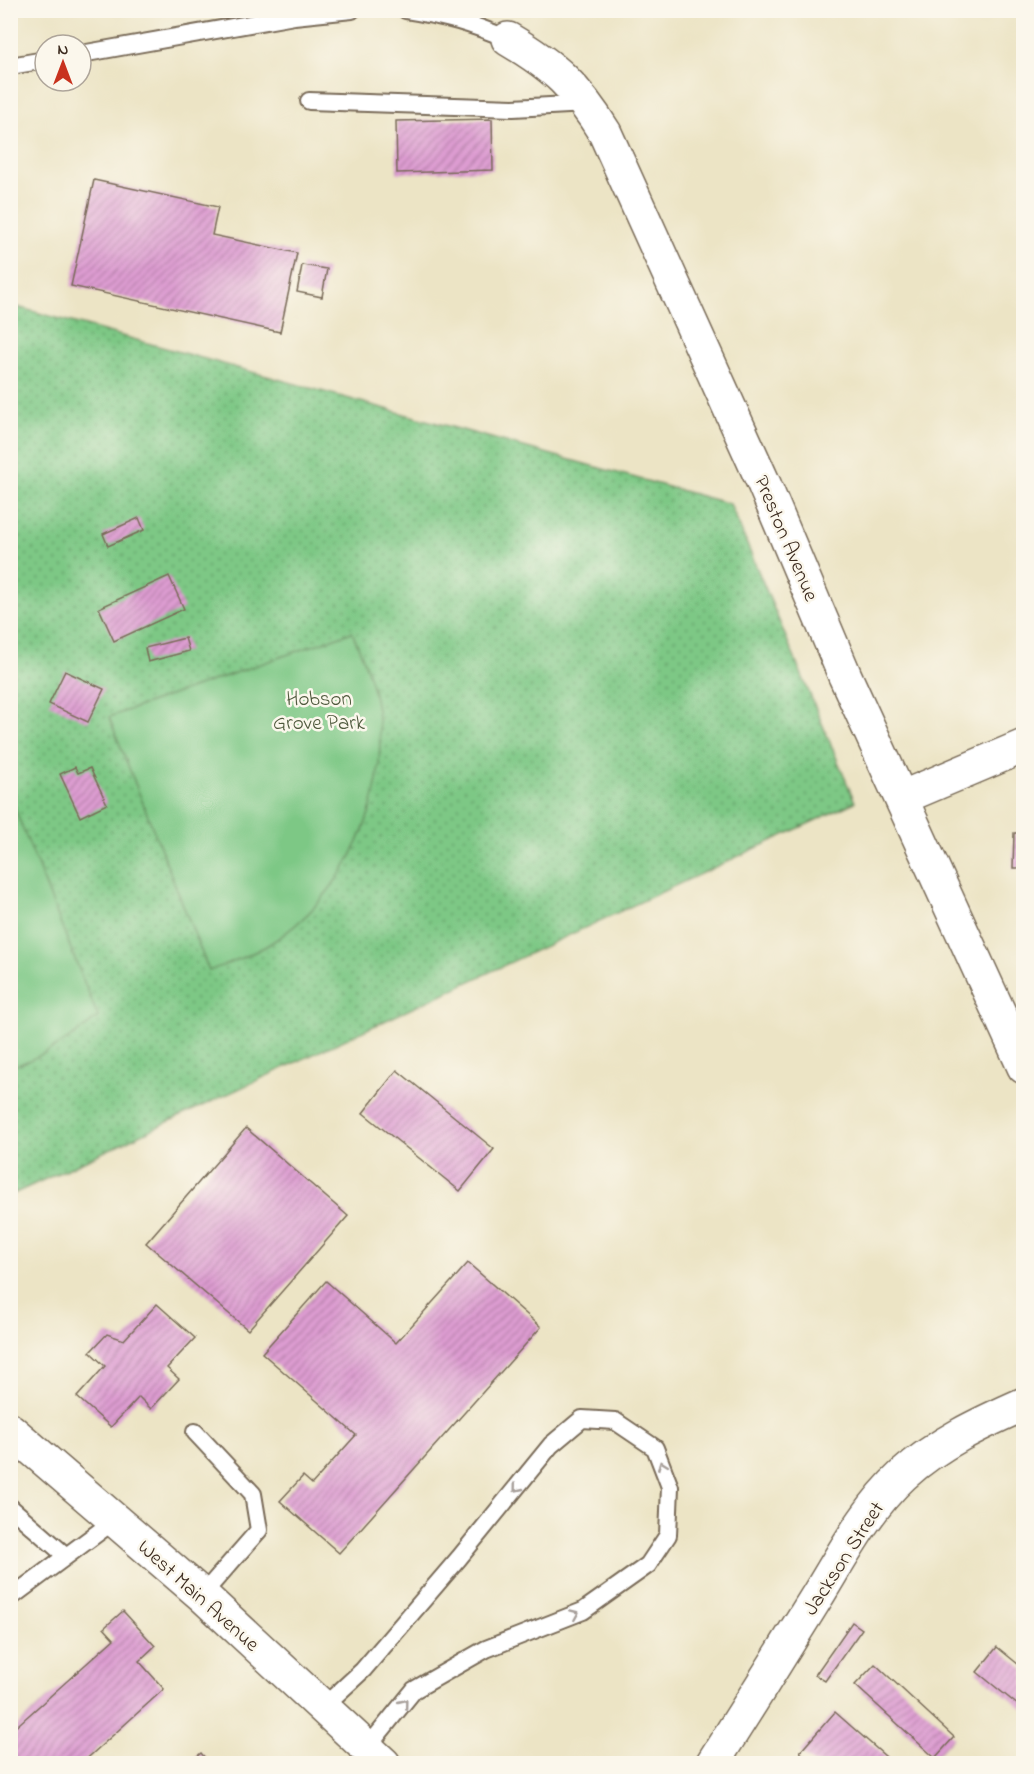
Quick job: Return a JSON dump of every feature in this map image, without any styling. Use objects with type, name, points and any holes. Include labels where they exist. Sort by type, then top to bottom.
[{"type":"street","name":"Preston Avenue","points":[[508,39],[538,57],[565,78],[587,104],[605,133],[754,463],[845,676],[1023,1067]]},
{"type":"street","points":[[901,798],[1023,746]]},
{"type":"street","name":"Jackson Street","points":[[712,1764],[845,1550],[884,1494],[902,1476],[940,1447],[981,1423],[1023,1404]]},
{"type":"street","name":"West Main Avenue","points":[[10,1430],[202,1595],[376,1756]]},
{"type":"lane","points":[[93,52],[310,12],[352,10]]},
{"type":"lane","points":[[406,10],[441,15],[476,25],[508,39]]},
{"type":"lane","points":[[10,66],[33,62]]},
{"type":"lane","points":[[309,101],[513,108],[587,104]]},
{"type":"lane","points":[[323,1707],[363,1670],[459,1558],[551,1445],[582,1419],[615,1421],[655,1448],[670,1487],[668,1535],[648,1565],[583,1611],[486,1649],[414,1690],[376,1756]]},
{"type":"lane","points":[[195,1432],[253,1494],[259,1530],[202,1595]]},
{"type":"lane","points":[[10,1508],[66,1556]]},
{"type":"lane","points":[[10,1598],[115,1520]]},
{"type":"green space","name":"Hobson Grove Park","points":[[10,305],[730,504],[855,802],[11,1195]]},
{"type":"green space","points":[[352,632],[373,690],[380,744],[377,778],[370,811],[357,843],[341,873],[320,901],[296,925],[261,949],[209,971],[109,717]]},
{"type":"green space","points":[[11,799],[98,1017],[57,1046],[11,1067]]},
{"type":"building","points":[[492,119],[493,170],[397,173],[396,121]]},
{"type":"building","points":[[94,180],[218,207],[212,235],[297,253],[280,332],[71,286]]},
{"type":"building","points":[[302,265],[327,269],[322,297],[297,292]]},
{"type":"building","points":[[139,518],[144,530],[108,546],[103,534]]},
{"type":"building","points":[[169,576],[184,609],[114,641],[99,608]]},
{"type":"building","points":[[185,638],[189,651],[148,662],[145,648]]},
{"type":"building","points":[[65,671],[104,689],[88,722],[49,704]]},
{"type":"building","points":[[75,767],[78,773],[90,768],[107,804],[80,817],[60,774]]},
{"type":"building","points":[[1014,833],[1024,833],[1024,868],[1013,868]]},
{"type":"building","points":[[397,1070],[494,1149],[460,1191],[363,1113]]},
{"type":"building","points":[[246,1128],[348,1216],[248,1330],[146,1243]]},
{"type":"building","points":[[468,1263],[541,1327],[339,1553],[280,1501],[303,1476],[312,1484],[356,1435],[262,1353],[326,1281],[396,1343]]},
{"type":"building","points":[[157,1304],[195,1338],[167,1368],[179,1379],[151,1409],[139,1397],[111,1427],[77,1397],[105,1366],[90,1352],[107,1334],[124,1340]]},
{"type":"building","points":[[123,1611],[155,1646],[139,1661],[164,1689],[81,1764],[10,1764],[10,1732],[114,1639],[104,1628]]},
{"type":"building","points":[[852,1622],[862,1629],[825,1681],[815,1675]]},
{"type":"building","points":[[997,1647],[1024,1669],[1024,1710],[977,1672]]},
{"type":"building","points":[[875,1664],[954,1737],[935,1758],[855,1685]]},
{"type":"building","points":[[835,1712],[894,1764],[814,1764],[800,1752]]},
{"type":"building","points":[[201,1753],[210,1764],[188,1764]]}]
